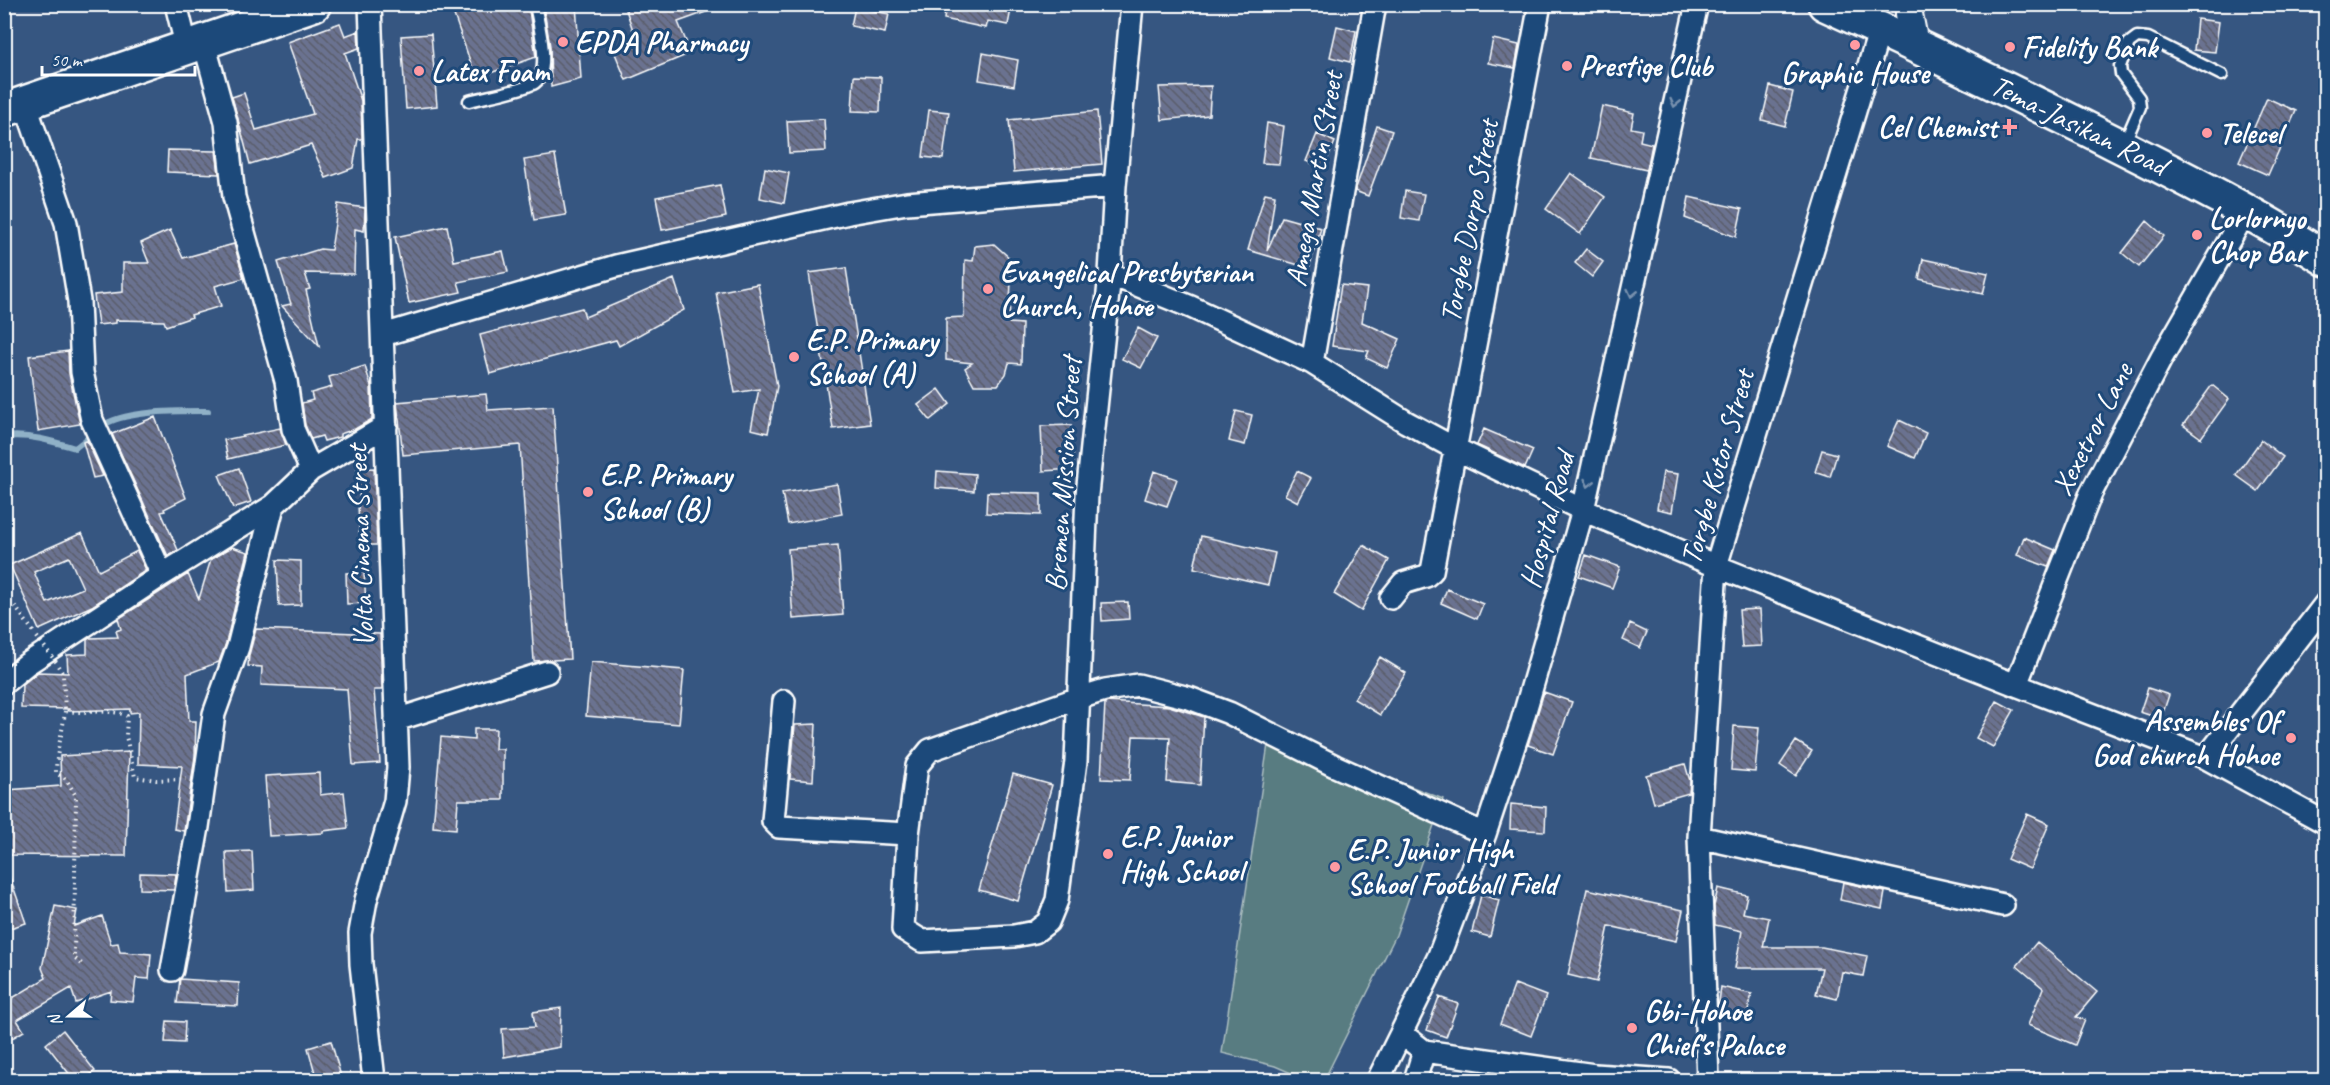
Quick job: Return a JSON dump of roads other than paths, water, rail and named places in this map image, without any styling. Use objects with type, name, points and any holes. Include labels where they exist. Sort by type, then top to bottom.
[{"type":"highway","points":[[15,106],[314,4]]},
{"type":"highway","name":"Tema-Jasikan Road","points":[[1825,4],[1915,44],[2207,189],[2325,259]]},
{"type":"street","points":[[176,4],[226,122],[234,197],[286,381],[293,429],[311,470]]},
{"type":"street","name":"Volta Cinema Street","points":[[370,4],[398,767],[395,801],[366,900],[360,933],[361,964],[374,1080]]},
{"type":"street","name":"Bremen Mission Street","points":[[908,834],[903,929],[909,934],[922,941],[1014,936],[1035,932],[1048,922],[1057,900],[1076,761],[1087,495],[1110,274],[1115,186],[1132,4]]},
{"type":"street","name":"Amega Martin Street","points":[[1312,363],[1375,4]]},
{"type":"street","name":"Torgbe Dorpo Street","points":[[1391,598],[1403,583],[1426,576],[1432,571],[1540,4]]},
{"type":"street","name":"Hospital Road","points":[[1378,1080],[1438,958],[1485,834],[1521,725],[1583,510],[1697,4]]},
{"type":"street","points":[[1909,4],[1915,44]]},
{"type":"street","name":"Torgbe Kutor Street","points":[[1708,1080],[1699,837],[1716,566],[1880,29]]},
{"type":"street","points":[[15,106],[66,224],[80,301],[82,372],[92,420],[162,575]]},
{"type":"street","points":[[383,335],[616,266],[867,210],[907,204],[1115,186]]},
{"type":"street","name":"Xexetror Lane","points":[[2016,685],[2091,494],[2161,359],[2246,211]]},
{"type":"street","points":[[1110,274],[1191,307],[1312,363],[1406,422],[1456,449],[1583,510],[1716,566],[2206,758],[2325,823]]},
{"type":"street","points":[[4,683],[27,664],[162,575],[273,506],[311,470],[386,426]]},
{"type":"street","points":[[172,970],[198,828],[214,714],[238,646],[273,506]]},
{"type":"street","points":[[2206,758],[2325,603]]},
{"type":"street","points":[[396,720],[547,672]]},
{"type":"street","points":[[784,701],[773,821],[778,827],[908,834],[917,766],[930,750],[1079,698],[1105,690],[1138,685],[1189,698],[1229,713],[1335,766],[1485,834]]},
{"type":"street","points":[[1699,837],[2003,905]]},
{"type":"street","points":[[1401,1033],[1424,1051],[1595,1075],[1669,1080]]},
{"type":"street","points":[[1415,1080],[1424,1051]]},
{"type":"lane","points":[[469,101],[534,83],[542,73],[544,58],[535,4]]},
{"type":"lane","points":[[2123,147],[2140,107],[2139,98],[2121,74],[2120,66],[2129,43],[2137,37],[2148,38],[2222,75]]},
{"type":"waterway","points":[[101,427],[110,421],[136,414],[208,411]]},
{"type":"waterway","points":[[4,437],[31,437],[75,448],[93,434]]},
{"type":"place","name":"EPDA Pharmacy","points":[[563,42]]},
{"type":"place","name":"Graphic House","points":[[1855,45]]},
{"type":"place","name":"Fidelity Bank","points":[[2010,47]]},
{"type":"place","name":"Prestige Club","points":[[1567,66]]},
{"type":"place","name":"Latex Foam","points":[[419,71]]},
{"type":"place","name":"Cel Chemist","points":[[2009,127]]},
{"type":"place","name":"Telecel","points":[[2207,133]]},
{"type":"place","name":"Lorlornyo Chop Bar","points":[[2197,235]]},
{"type":"place","name":"Evangelical Presbyterian Church, Hohoe","points":[[988,289]]},
{"type":"place","name":"E.P. Primary School (A)","points":[[794,357]]},
{"type":"place","name":"E.P. Primary School (B)","points":[[588,492]]},
{"type":"place","name":"Assembles Of God church Hohoe","points":[[2291,738]]},
{"type":"place","name":"E.P. Junior High School","points":[[1108,854]]},
{"type":"place","name":"E.P. Junior High School Football Field","points":[[1335,867]]},
{"type":"place","name":"Gbi-Hohoe Chief's Palace","points":[[1632,1028]]}]
